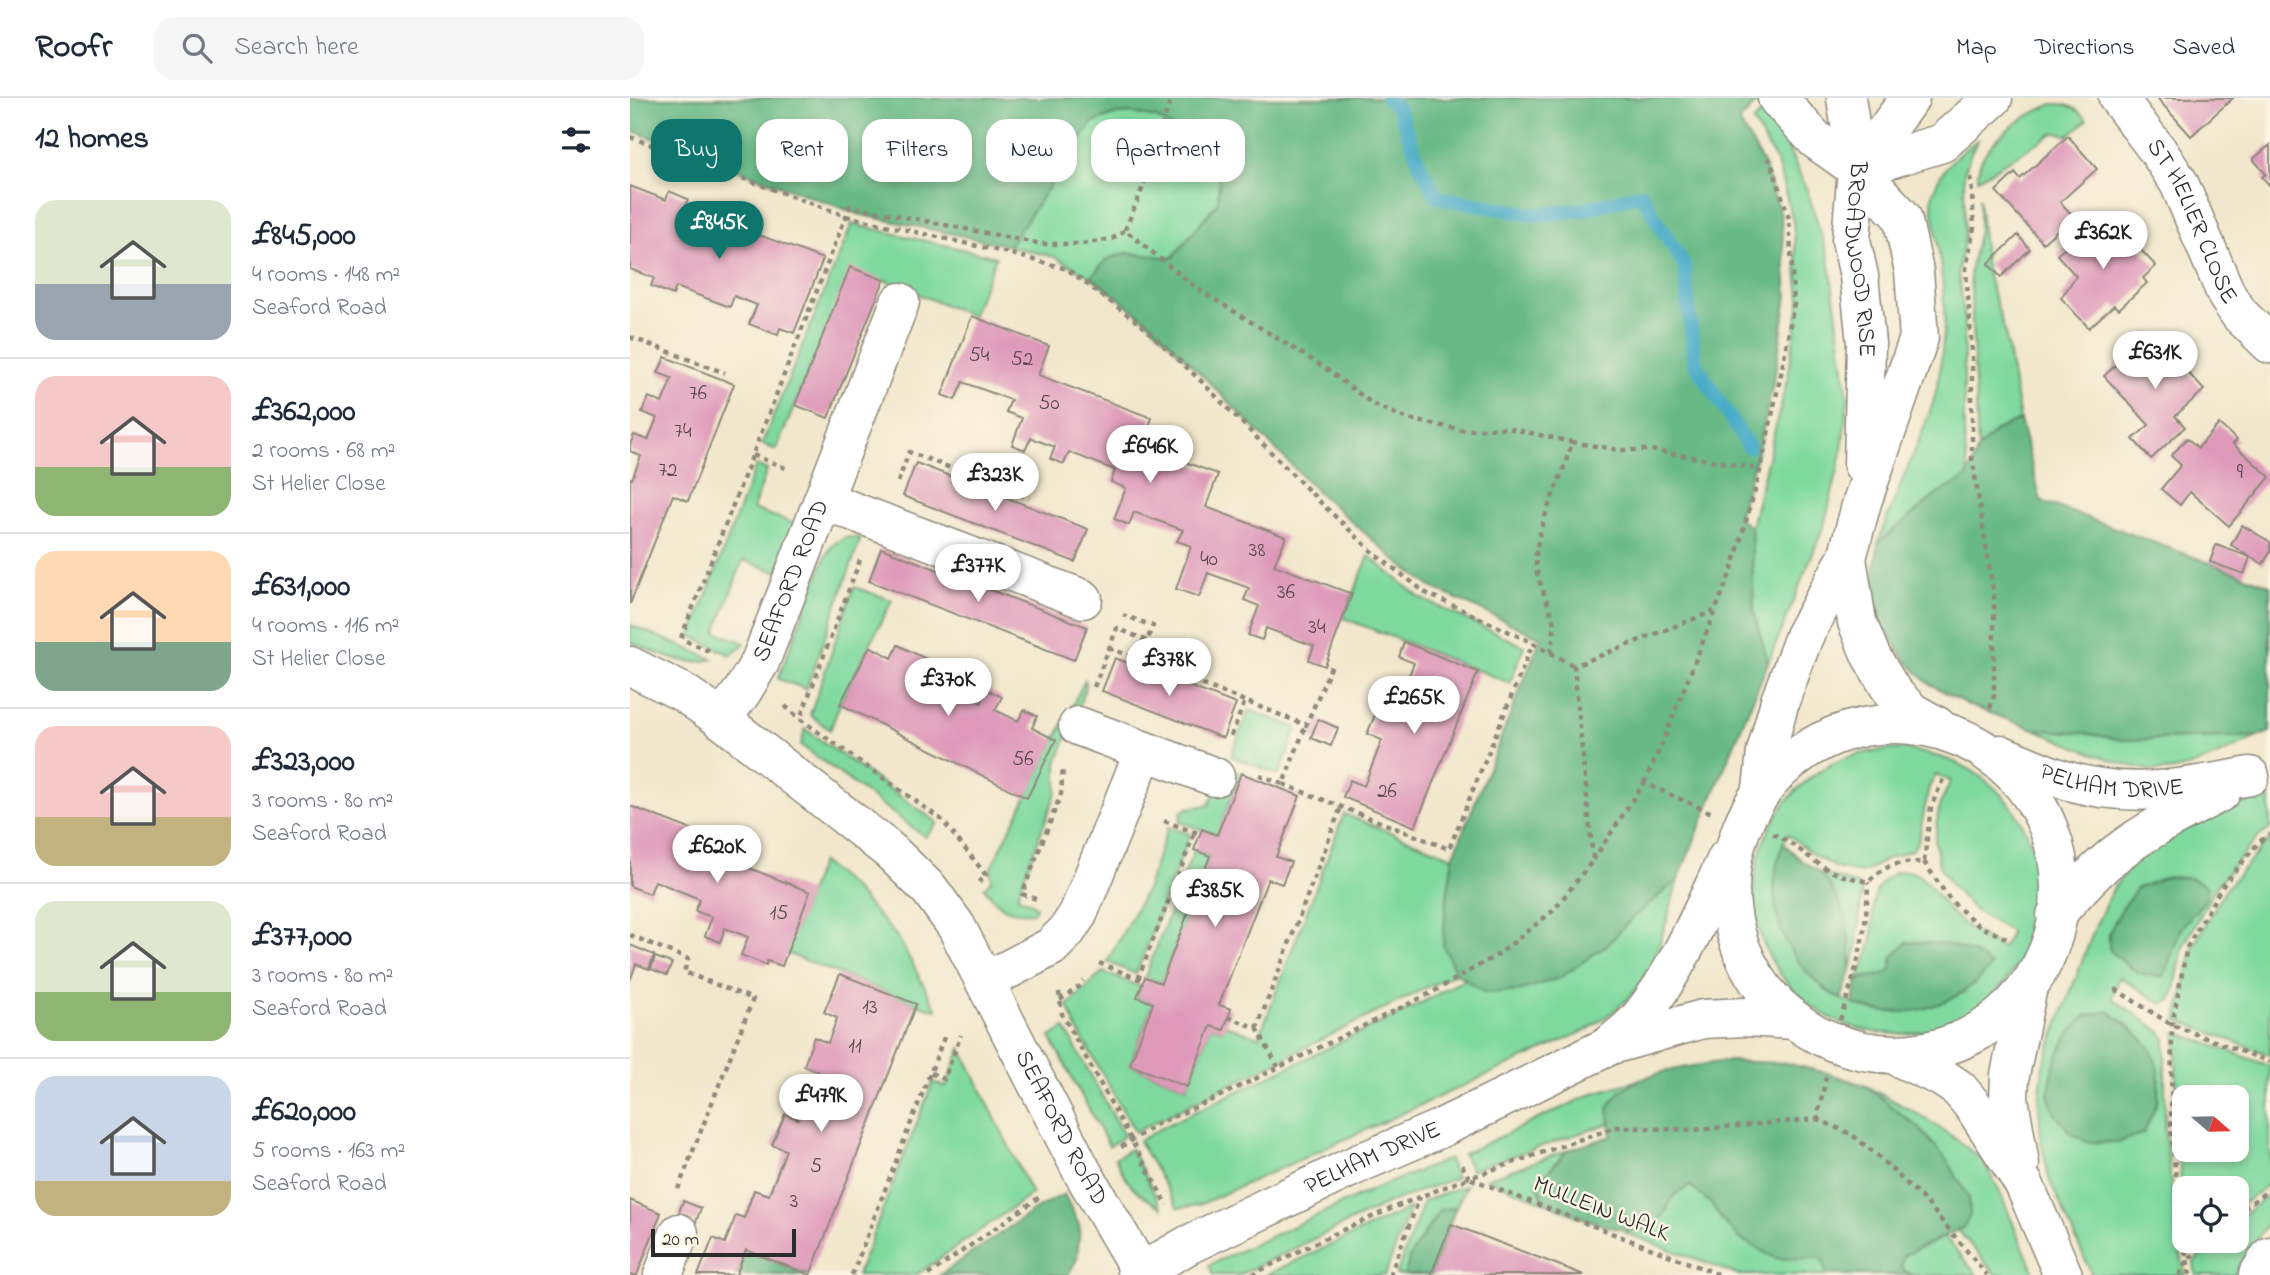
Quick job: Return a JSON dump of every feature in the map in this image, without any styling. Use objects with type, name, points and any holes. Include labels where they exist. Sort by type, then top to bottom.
[{"type":"street","points":[[1777,98],[1816,140],[1857,169]]},
{"type":"street","points":[[1846,98],[1857,169]]},
{"type":"street","points":[[1857,169],[1910,98]]},
{"type":"street","points":[[1857,169],[1942,143],[1993,98]]},
{"type":"street","name":"ST HELIER CLOSE","points":[[2118,98],[2179,183],[2228,296],[2240,315],[2270,344]]},
{"type":"street","name":"BROADWOOD RISE","points":[[1857,169],[1851,240],[1859,276],[1866,343],[1861,502]]},
{"type":"street","name":"BROADWOOD RISE","points":[[1762,790],[1780,701],[1804,636],[1847,558],[1861,502],[1919,338],[1914,271],[1902,217],[1857,169]]},
{"type":"street","points":[[823,500],[900,302]]},
{"type":"street","name":"SEAFORD ROAD","points":[[721,719],[760,662],[823,500],[1083,599]]},
{"type":"street","name":"BROADWOOD RISE","points":[[1847,558],[1857,622],[1871,656],[1893,693],[1912,712],[1970,732]]},
{"type":"street","name":"SEAFORD ROAD","points":[[630,666],[684,693],[721,719],[890,851],[930,890],[956,926],[986,981],[1083,1173],[1139,1274]]},
{"type":"street","points":[[1900,1058],[1951,1044],[1983,1029],[2010,1008],[2028,987],[2050,948],[2056,915],[2057,855],[2052,835],[2040,808],[2021,780],[1970,732],[1894,723],[1870,725],[1836,734],[1811,747],[1785,766],[1762,790],[1735,850],[1731,884],[1734,920],[1740,944],[1763,987],[1794,1020],[1840,1044],[1900,1058],[1943,1078],[1959,1089],[1990,1129],[2024,1184],[2063,1275]]},
{"type":"street","points":[[1079,726],[1144,751],[1218,769]]},
{"type":"street","name":"PELHAM DRIVE","points":[[1970,732],[2064,780],[2104,789],[2167,791],[2260,771]]},
{"type":"street","points":[[986,981],[1051,947],[1066,932],[1078,914],[1144,751]]},
{"type":"street","name":"PELHAM DRIVE","points":[[2056,915],[2085,881],[2118,852],[2156,827],[2260,771]]},
{"type":"street","name":"PELHAM DRIVE","points":[[1611,1045],[1639,1019],[1677,961],[1746,826]]},
{"type":"street","points":[[2024,1184],[2009,1099],[2010,1075],[2028,987]]},
{"type":"street","name":"PELHAM DRIVE","points":[[1139,1274],[1188,1245],[1360,1163],[1439,1129],[1611,1045],[1703,1019],[1746,1017],[1794,1020]]},
{"type":"street","points":[[663,1275],[679,1233]]},
{"type":"street","points":[[2258,1275],[2270,1256]]},
{"type":"path","points":[[681,638],[850,206],[1041,244],[1082,244],[1112,239],[1125,230],[1142,189],[1171,98]]},
{"type":"path","points":[[630,137],[846,216],[1067,269],[1143,326],[1376,554],[1426,593],[1533,643],[1574,666]]},
{"type":"path","points":[[928,1275],[1041,1196],[1083,1173],[1159,1124],[1431,993],[1499,954],[1554,909],[1593,860],[1644,783],[1732,569],[1760,469],[1794,303],[1789,219],[1772,165],[1765,154]]},
{"type":"path","points":[[1970,172],[1974,227],[1966,270],[1972,351],[1972,457],[1994,596],[1994,696],[1970,732]]},
{"type":"path","points":[[1125,230],[1195,287],[1325,368],[1374,405],[1408,419],[1462,430],[1507,428],[1619,450],[1651,450],[1760,469]]},
{"type":"path","points":[[630,337],[725,373]]},
{"type":"path","points":[[1551,653],[1555,628],[1538,578],[1536,557],[1552,494],[1566,464],[1572,442]]},
{"type":"path","points":[[975,887],[986,875],[942,820],[800,719],[878,521],[909,452],[1029,498]]},
{"type":"path","points":[[1574,666],[1714,611]]},
{"type":"path","points":[[1245,701],[1218,769],[1283,784],[1449,849],[1533,643]]},
{"type":"path","points":[[1110,648],[1307,725]]},
{"type":"path","points":[[1283,784],[1332,665]]},
{"type":"path","points":[[1574,666],[1593,860]]},
{"type":"path","points":[[1944,777],[1931,807],[1924,862],[1950,900],[1979,926],[2008,939]]},
{"type":"path","points":[[1644,783],[1784,839],[1836,873],[1868,882]]},
{"type":"path","points":[[1257,1028],[1341,807]]},
{"type":"path","points":[[1160,830],[1162,812]]},
{"type":"path","points":[[1099,963],[1141,980],[1198,833],[1172,824]]},
{"type":"path","points":[[2190,1275],[2181,1228],[2171,1128],[2172,1025],[2187,947],[2221,888],[2259,842],[2270,834]]},
{"type":"path","points":[[1840,1021],[1862,948],[1868,916],[1868,882],[1884,867],[1924,862]]},
{"type":"path","points":[[630,935],[688,959],[684,972],[752,999],[668,1215],[679,1233]]},
{"type":"path","points":[[1092,971],[1107,952]]},
{"type":"path","points":[[1060,1000],[1079,987],[1085,979]]},
{"type":"path","points":[[2115,989],[2172,1025],[2270,1062]]},
{"type":"path","points":[[1228,1017],[1257,1028],[1278,1067]]},
{"type":"path","points":[[956,1023],[967,1045]]},
{"type":"path","points":[[931,1073],[944,1079],[961,1034]]},
{"type":"path","points":[[852,1275],[946,1035]]},
{"type":"path","points":[[1817,1119],[1827,1073]]},
{"type":"path","points":[[1252,1275],[1298,1251],[1420,1196],[1616,1127],[1693,1130],[1817,1119],[1851,1133],[1878,1156],[1927,1203],[1987,1275]]},
{"type":"path","points":[[1460,1160],[1469,1178]]},
{"type":"path","name":"MULLEIN WALK","points":[[1469,1178],[1720,1275]]},
{"type":"path","points":[[1035,1184],[1041,1196]]},
{"type":"path","points":[[2249,1204],[2270,1189]]},
{"type":"path","points":[[1390,1275],[1420,1196]]},
{"type":"path","points":[[2179,1275],[2195,1253]]},
{"type":"green space","points":[[630,98],[1753,98],[1758,102],[1739,121],[1763,163],[1781,216],[1787,296],[1775,374],[1760,442],[1738,518],[1751,527],[1754,612],[1768,663],[1678,880],[1632,918],[1607,945],[1560,978],[1518,991],[1485,993],[1456,973],[1443,945],[1453,857],[1541,638],[1431,587],[1400,564],[1318,492],[1149,322],[1091,277],[1107,259],[1127,253],[1172,258],[1218,202],[1219,182],[1245,182],[1245,119],[1158,119],[1132,113],[1116,114],[1103,119],[1091,119],[1091,124],[1077,145],[1077,119],[986,119],[986,182],[1052,182],[1009,246],[858,214],[771,182],[848,182],[848,119],[756,119],[756,176],[742,171],[742,119],[651,119],[651,138],[630,130]]},
{"type":"green space","points":[[2053,104],[2072,107],[2087,120],[2068,136],[2054,133],[1978,179],[1979,166],[1993,143],[2016,124]]},
{"type":"green space","points":[[1764,110],[1786,144],[1807,190],[1829,258],[1848,399],[1841,457],[1824,526],[1768,663],[1754,612],[1751,527],[1788,376],[1800,300],[1793,221],[1777,162],[1753,122]]},
{"type":"green space","points":[[1132,113],[1158,119],[1103,119]]},
{"type":"green space","points":[[1091,124],[1091,182],[1219,182],[1218,202],[1172,258],[1127,253],[1107,259],[1091,277],[1055,257],[1009,246],[1052,182],[1077,182],[1077,145]]},
{"type":"green space","points":[[1979,139],[1971,152],[1964,174],[1965,237],[1958,271],[1964,321],[1964,434],[1968,477],[1936,495],[1878,543],[1927,421],[1939,375],[1944,304],[1933,195],[1937,181],[1947,167]]},
{"type":"green space","points":[[1979,197],[1986,270],[2005,332],[2020,420],[1998,429],[1978,449],[1970,272],[1979,229]]},
{"type":"green space","points":[[852,224],[996,257],[972,316],[884,280],[809,371],[776,450],[762,444]]},
{"type":"green space","points":[[2020,420],[2041,501],[2270,585],[2270,732],[2260,736],[2123,740],[2085,733],[2034,729],[1968,705],[1928,683],[1907,662],[1882,624],[1875,600],[1874,572],[1878,543],[1936,495],[1967,477],[1978,449],[1998,429]]},
{"type":"green space","points":[[756,465],[767,470],[753,509],[796,524],[777,572],[743,560],[716,632],[745,643],[731,655],[691,636]]},
{"type":"green space","points":[[846,537],[861,538],[806,689],[778,679],[825,558],[832,545]]},
{"type":"green space","points":[[1369,556],[1420,598],[1524,646],[1510,683],[1343,618]]},
{"type":"green space","points":[[854,587],[892,600],[840,704],[830,730],[810,715]]},
{"type":"green space","points":[[630,625],[713,659],[691,662],[651,651],[630,642]]},
{"type":"green space","points":[[1085,680],[1086,687],[1057,763],[1057,790],[1017,896],[1036,907],[1034,912],[1005,909],[984,888],[992,880],[990,870]]},
{"type":"green space","points":[[1249,710],[1297,728],[1279,775],[1231,756]]},
{"type":"green space","points":[[805,729],[938,823],[925,837],[801,745]]},
{"type":"green space","points":[[2034,729],[2085,733],[2123,740],[2260,736],[2196,764],[2159,771],[2123,764]]},
{"type":"green space","points":[[1904,749],[1958,763],[1974,772],[2013,809],[2033,852],[2038,899],[2027,944],[2003,984],[1968,1015],[1922,1032],[1869,1031],[1828,1017],[1805,1001],[1785,980],[1762,941],[1755,912],[1754,883],[1759,854],[1770,827],[1786,802],[1807,781],[1832,764],[1858,754]],"holes":[[[1936,775],[1951,781],[1939,806],[1935,842],[1939,866],[1951,885],[1975,911],[2010,931],[2008,939],[2002,948],[1974,931],[1955,916],[1925,880],[1910,871],[1901,871],[1885,879],[1876,892],[1872,939],[1856,985],[1862,978],[1890,971],[1964,992],[1927,1007],[1893,1012],[1860,1006],[1823,989],[1780,852],[1788,834],[1812,854],[1837,868],[1860,873],[1886,859],[1912,850],[1918,842],[1929,787]]]},
{"type":"green space","points":[[1226,767],[1241,773],[1217,835],[1180,822],[1181,812],[1188,808],[1209,805]]},
{"type":"green space","points":[[2270,792],[2270,829],[2258,837],[2217,885],[2183,947],[2174,994],[2170,1001],[2162,1004],[2120,977],[2112,998],[2161,1032],[2165,1039],[2165,1129],[2172,1193],[2172,1253],[2181,1253],[2185,1275],[2092,1275],[2049,1179],[2041,1140],[2039,1103],[2043,1066],[2096,925],[2114,887],[2137,859],[2166,838]],"holes":[[[2191,878],[2208,888],[2205,900],[2181,927],[2164,976]],[[2158,1100],[2144,1133],[2117,1141],[2095,1142],[2076,1134],[2055,1114]]]},
{"type":"green space","points":[[1344,814],[1453,857],[1443,945],[1456,973],[1135,1132],[1075,1025],[1068,1005],[1103,972],[1141,987],[1137,997],[1153,1003],[1130,1065],[1187,1087],[1211,1026],[1223,1030],[1225,1025],[1259,1037]]},
{"type":"green space","points":[[1168,827],[1190,834],[1136,974],[1107,962],[1147,888]]},
{"type":"green space","points":[[2270,840],[2270,1055],[2177,1020],[2192,949],[2224,891]]},
{"type":"green space","points":[[1783,843],[1802,861],[1821,873],[1845,914],[1851,971],[1841,999],[1805,970],[1782,932],[1774,889]]},
{"type":"green space","points":[[1194,850],[1210,856],[1161,983],[1145,977]]},
{"type":"green space","points":[[821,862],[852,887],[899,939],[937,1010],[786,953]]},
{"type":"green space","points":[[1821,873],[1858,885],[1862,891],[1857,946],[1851,971],[1845,919],[1836,896]]},
{"type":"green space","points":[[2166,877],[2191,878],[2208,887],[2205,900],[2181,928],[2164,976],[2147,975],[2128,966],[2109,949],[2109,933],[2137,888]]},
{"type":"green space","points":[[1678,880],[1661,939],[1643,980],[1624,1003],[1587,1030],[1199,1205],[1178,1208],[1139,1141],[1412,1008],[1465,979],[1486,993],[1518,991],[1607,945],[1632,918]]},
{"type":"green space","points":[[1907,942],[1952,946],[1972,953],[1991,966],[1968,988],[1926,1008],[1895,1012],[1876,1011],[1853,1004],[1856,985],[1862,978],[1890,971],[1893,956]]},
{"type":"green space","points":[[2108,1011],[2129,1026],[2150,1047],[2159,1070],[2158,1100],[2144,1133],[2120,1142],[2087,1142],[2070,1132],[2055,1114],[2048,1095],[2054,1065],[2066,1038],[2085,1016]]},
{"type":"green space","points":[[1065,1028],[1124,1136],[1109,1146],[1050,1037]]},
{"type":"green space","points":[[2176,1032],[2270,1066],[2270,1183],[2249,1200],[2249,1176],[2181,1176],[2179,1162],[2249,1162],[2249,1085],[2176,1085]]},
{"type":"green space","points":[[961,1048],[1032,1194],[916,1275],[857,1275],[933,1082],[946,1087]]},
{"type":"green space","points":[[1726,1061],[1785,1063],[1866,1086],[1919,1128],[1947,1160],[1969,1198],[1970,1215],[1964,1227],[1904,1255],[1901,1268],[1911,1275],[1827,1275],[1822,1258],[1777,1259],[1740,1239],[1712,1205],[1691,1186],[1673,1197],[1660,1220],[1649,1227],[1635,1230],[1587,1220],[1544,1202],[1537,1183],[1568,1150],[1612,1136],[1608,1108],[1621,1091],[1644,1078],[1658,1074]]},
{"type":"green space","points":[[1642,1079],[1613,1100],[1610,1123],[1471,1170],[1463,1154],[1594,1093]]},
{"type":"green space","points":[[1866,1086],[1920,1115],[1982,1160],[1997,1186],[2035,1275],[1996,1275],[1958,1230],[1964,1227]]},
{"type":"green space","points":[[1131,1149],[1162,1208],[1133,1188],[1120,1168],[1115,1158]]},
{"type":"green space","points":[[1568,1150],[1537,1183],[1544,1202],[1486,1179]]},
{"type":"green space","points":[[1449,1159],[1456,1178],[1393,1201],[1239,1275],[1213,1275],[1209,1265],[1376,1188]]},
{"type":"green space","points":[[1466,1185],[1456,1207],[1440,1210],[1429,1226],[1415,1249],[1405,1275],[1396,1275],[1424,1201]]},
{"type":"green space","points":[[1691,1186],[1712,1205],[1722,1220],[1805,1257],[1822,1258],[1827,1275],[1738,1275],[1623,1232],[1645,1230],[1660,1219],[1673,1193]]},
{"type":"green space","points":[[1064,1194],[1080,1227],[1077,1259],[1068,1275],[940,1275],[1037,1208]]},
{"type":"green space","points":[[2270,1194],[2270,1219],[2249,1252],[2249,1211]]},
{"type":"green space","points":[[1456,1207],[1431,1275],[1405,1275],[1410,1256],[1440,1210]]},
{"type":"green space","points":[[1410,1208],[1385,1275],[1266,1275]]},
{"type":"green space","points":[[1945,1237],[1977,1275],[1911,1275],[1901,1268],[1904,1255]]},
{"type":"green space","points":[[746,1250],[808,1275],[736,1275]]},
{"type":"green space","points":[[2202,1253],[2248,1253],[2234,1275],[2196,1275],[2194,1262]]},
{"type":"building","points":[[2157,98],[2233,98],[2191,136]]},
{"type":"building","points":[[2068,136],[2097,169],[2060,202],[2073,216],[2043,243],[1996,191],[2015,173],[2020,179]]},
{"type":"building","points":[[2270,145],[2270,186],[2262,177],[2266,174],[2253,159]]},
{"type":"building","points":[[630,186],[666,200],[669,191],[688,199],[685,207],[823,259],[794,333],[780,328],[778,335],[749,324],[757,305],[734,296],[730,307],[676,287],[673,295],[651,286],[654,278],[630,269]]},
{"type":"building","points":[[2100,215],[2120,236],[2124,232],[2156,266],[2143,278],[2147,283],[2119,309],[2114,305],[2089,328],[2061,298],[2076,276],[2057,255]]},
{"type":"building","points":[[2018,235],[2030,249],[2001,277],[1988,264]]},
{"type":"building","points":[[850,267],[884,280],[828,418],[795,405]]},
{"type":"building","points":[[972,316],[1049,346],[1038,375],[1152,418],[1141,446],[1218,474],[1206,507],[1286,537],[1274,565],[1352,594],[1325,666],[1309,660],[1314,646],[1266,628],[1262,640],[1248,635],[1259,606],[1244,600],[1249,588],[1208,573],[1199,597],[1176,589],[1191,546],[1177,541],[1183,530],[1134,512],[1129,525],[1114,519],[1126,488],[1111,482],[1115,470],[1069,452],[1064,464],[1050,459],[1055,447],[1031,438],[1025,450],[1012,445],[1022,418],[1006,412],[1011,400],[963,382],[955,400],[942,395]]},
{"type":"building","points":[[2151,332],[2204,390],[2175,416],[2185,427],[2151,459],[2133,439],[2149,425],[2104,376]]},
{"type":"building","points":[[665,357],[734,384],[688,501],[673,495],[630,604],[630,478],[632,479],[641,456],[630,451],[630,445],[634,435],[648,440],[657,418],[642,412],[649,397],[662,403],[672,378],[658,373]]},
{"type":"building","points":[[2219,424],[2237,440],[2233,444],[2270,477],[2229,526],[2190,492],[2180,505],[2161,489],[2181,465],[2171,456],[2187,438],[2198,448]]},
{"type":"building","points":[[916,463],[1088,529],[1075,562],[903,496]]},
{"type":"building","points":[[2242,525],[2270,542],[2270,552],[2263,564],[2231,545]]},
{"type":"building","points":[[2216,545],[2250,557],[2244,574],[2210,562]]},
{"type":"building","points":[[881,548],[1087,627],[1074,660],[869,581]]},
{"type":"building","points":[[1404,642],[1478,672],[1415,827],[1343,797],[1350,780],[1364,786],[1382,740],[1367,734],[1380,703],[1395,709],[1414,663],[1399,657]]},
{"type":"building","points":[[898,645],[966,679],[959,692],[981,703],[988,690],[1002,697],[995,710],[1018,721],[1024,710],[1037,716],[1032,728],[1056,740],[1027,798],[840,704],[870,646],[892,658]]},
{"type":"building","points":[[1115,658],[1236,704],[1223,738],[1102,691]]},
{"type":"building","points":[[1318,719],[1338,728],[1331,746],[1311,738]]},
{"type":"building","points":[[1241,773],[1300,796],[1276,857],[1291,862],[1282,884],[1268,879],[1219,1005],[1231,1009],[1224,1030],[1211,1026],[1187,1087],[1130,1065],[1153,1003],[1137,997],[1145,977],[1161,983],[1210,856],[1194,850],[1202,829],[1217,835]]},
{"type":"building","points":[[630,806],[739,848],[734,862],[810,892],[782,966],[767,961],[766,965],[741,955],[748,937],[725,928],[720,942],[705,936],[712,917],[695,911],[700,899],[655,881],[650,894],[630,886]]},
{"type":"building","points":[[630,945],[654,955],[649,969],[636,964],[630,981]]},
{"type":"building","points":[[655,957],[672,963],[667,975],[651,969]]},
{"type":"building","points":[[840,974],[916,1004],[810,1275],[746,1250],[736,1275],[698,1275],[713,1238],[725,1243],[736,1215],[744,1218],[754,1190],[769,1195],[786,1150],[772,1145],[785,1114],[798,1119],[817,1071],[804,1066],[814,1037],[828,1043],[837,1018],[824,1012]]},
{"type":"building","points":[[630,1200],[661,1213],[637,1275],[630,1275]]},
{"type":"building","points":[[683,1201],[701,1208],[696,1222],[678,1215]]},
{"type":"building","points":[[1451,1224],[1584,1275],[1431,1275]]},
{"type":"waterway","points":[[1387,98],[1398,108],[1420,165],[1437,197],[1535,215],[1581,210],[1641,194],[1684,265],[1695,363],[1749,447]]}]
